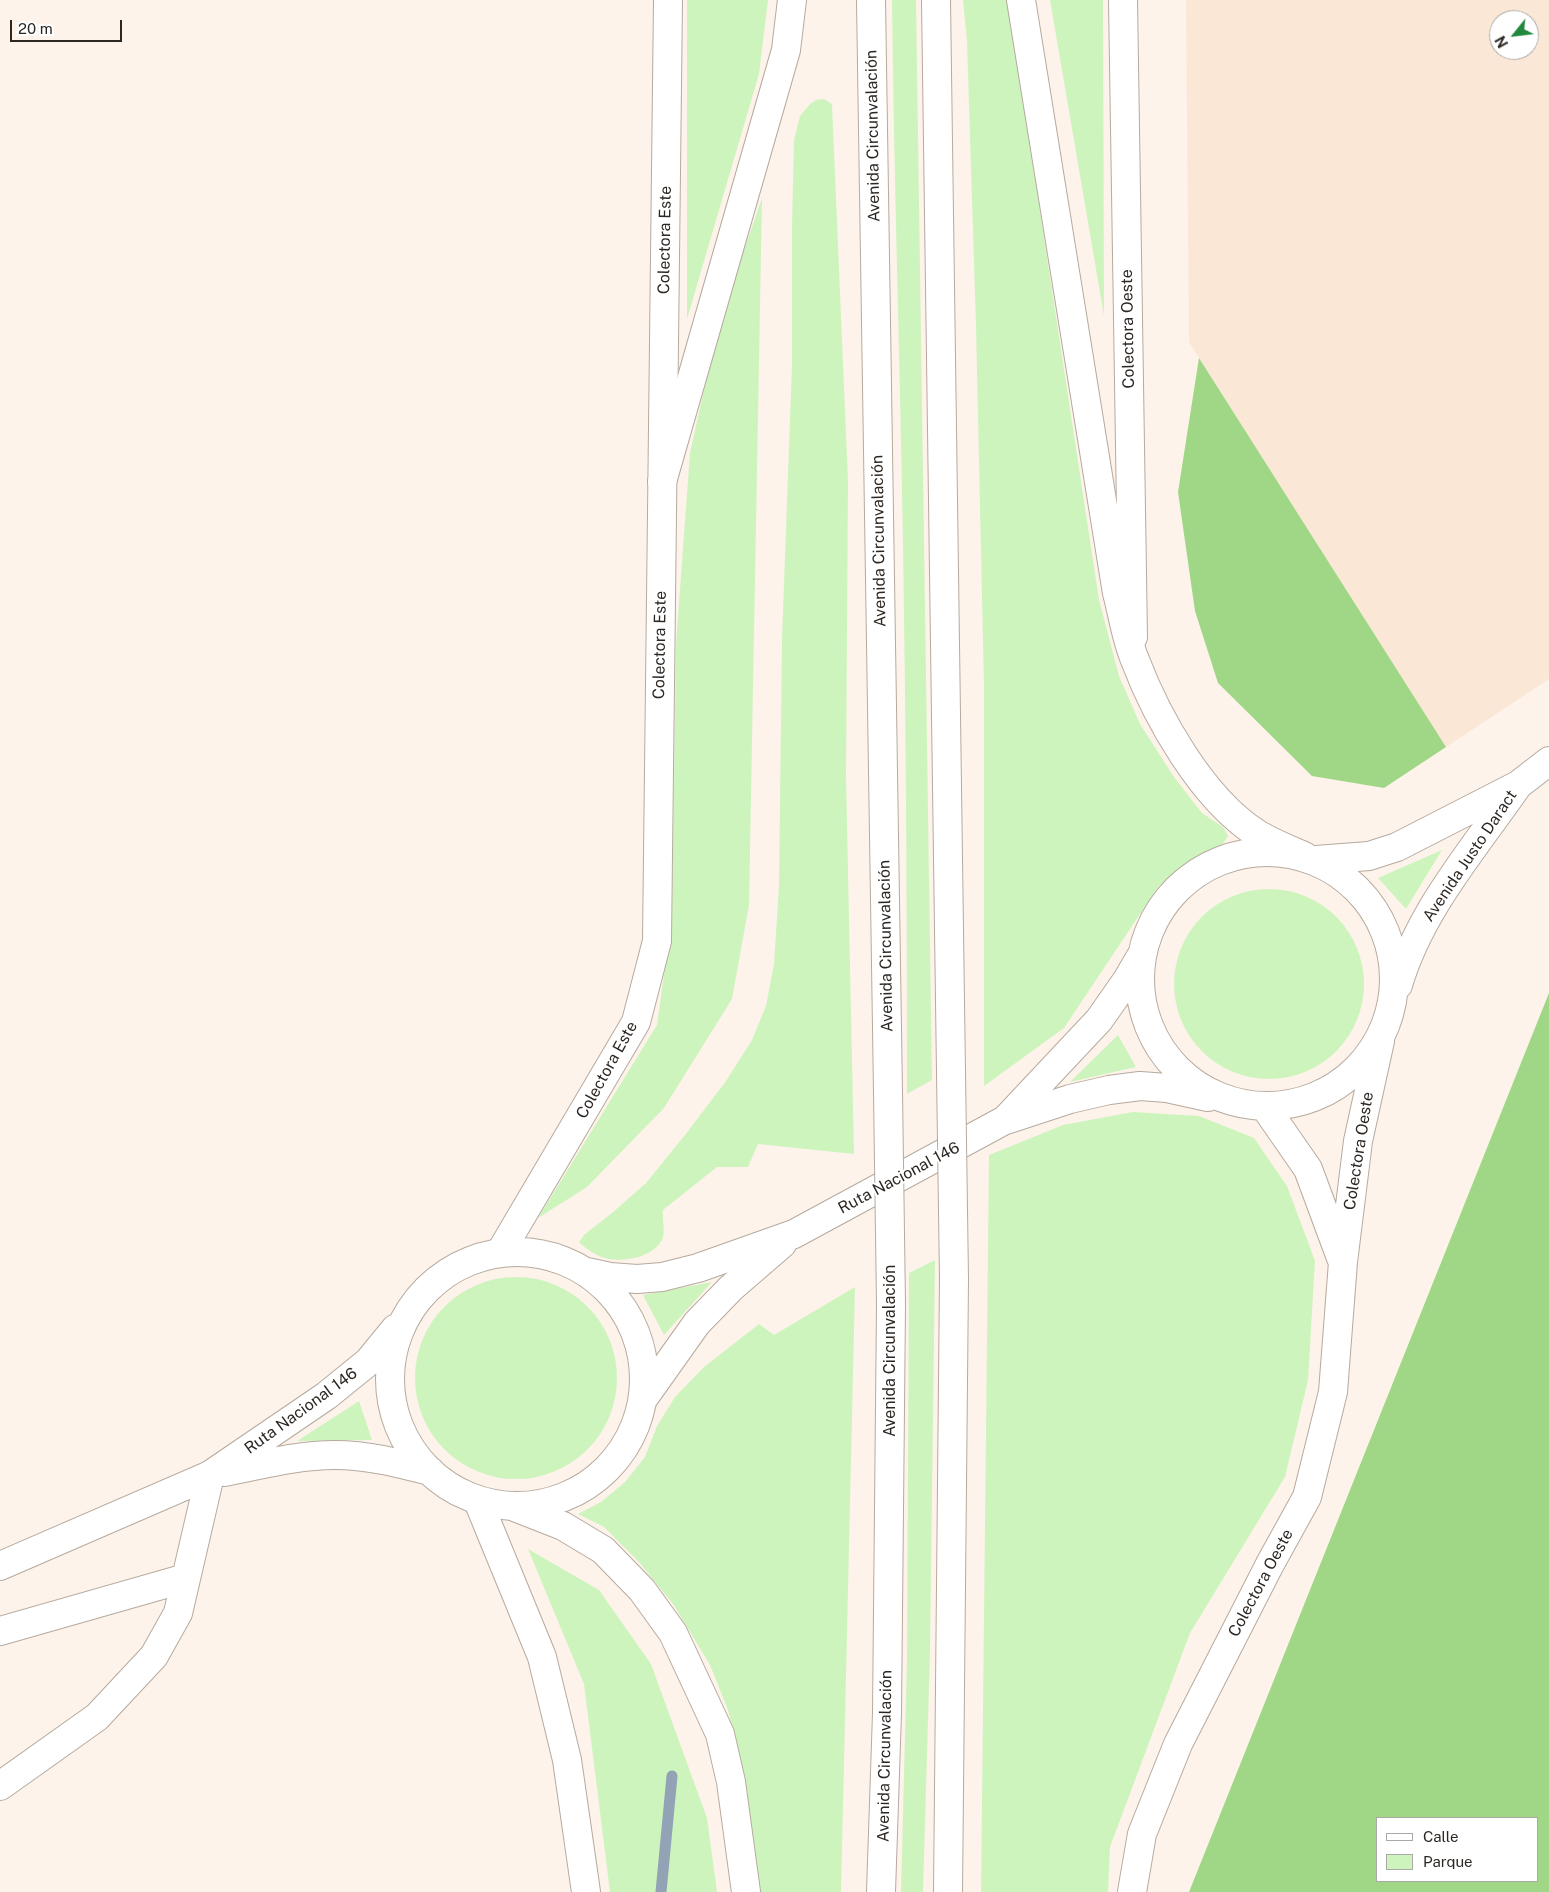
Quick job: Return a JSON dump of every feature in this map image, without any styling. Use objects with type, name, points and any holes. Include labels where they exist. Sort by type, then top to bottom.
[{"type":"main road","name":"Colectora Este","points":[[501,1251],[636,1022],[657,940],[668,0]]},
{"type":"main road","points":[[662,482],[786,50],[792,0]]},
{"type":"main road","name":"Avenida Circunvalación","points":[[871,0],[891,1305],[886,1713],[881,1892]]},
{"type":"main road","points":[[936,0],[954,1279],[948,1892]]},
{"type":"main road","points":[[1021,0],[1117,593],[1134,658],[1154,704],[1177,743],[1200,778],[1223,806],[1256,833],[1310,858]]},
{"type":"main road","name":"Colectora Oeste","points":[[1122,0],[1134,658]]},
{"type":"main road","name":"Avenida Justo Daract","points":[[1310,858],[1369,856],[1397,846],[1518,785],[1549,761]]},
{"type":"main road","name":"Avenida Justo Daract","points":[[1391,1011],[1405,963],[1422,928],[1443,892],[1518,785]]},
{"type":"main road","name":"Ruta Nacional 146","points":[[587,1272],[637,1280],[662,1277],[698,1268],[794,1234],[1003,1121],[1070,1098],[1140,1086],[1166,1088],[1265,1108],[1302,1103],[1336,1087],[1361,1067],[1380,1041],[1391,1011],[1395,981],[1392,950],[1381,922],[1364,896],[1342,875],[1310,858],[1268,851],[1234,855],[1201,869],[1173,892],[1153,920],[1142,954],[1127,980],[1099,1020],[1003,1121]]},
{"type":"main road","name":"Ruta Nacional 146","points":[[1142,954],[1140,991],[1149,1028],[1168,1060],[1195,1085],[1228,1101]]},
{"type":"main road","name":"Colectora Oeste","points":[[1132,1892],[1142,1834],[1178,1744],[1307,1496],[1334,1392],[1343,1262],[1358,1141],[1380,1041]]},
{"type":"main road","name":"Colectora Oeste","points":[[1265,1108],[1308,1168],[1343,1262]]},
{"type":"main road","name":"Ruta Nacional 146","points":[[643,1399],[697,1323],[731,1288],[794,1234]]},
{"type":"main road","name":"Ruta Nacional 146","points":[[0,1566],[210,1475],[326,1396],[368,1362],[429,1284],[462,1262],[501,1251],[541,1253],[565,1260],[587,1272],[614,1296],[634,1328],[644,1363],[643,1399],[632,1434],[611,1465],[583,1489],[549,1503],[512,1506],[478,1500],[447,1486],[421,1464],[400,1430],[389,1393],[391,1353],[405,1316]]},
{"type":"main road","name":"Ruta Nacional 146","points":[[210,1475],[289,1459],[334,1455],[394,1461],[430,1472]]},
{"type":"main road","points":[[0,1786],[97,1717],[154,1656],[178,1614],[210,1475]]},
{"type":"main road","points":[[478,1500],[542,1656],[567,1760],[586,1892]]},
{"type":"main road","points":[[512,1506],[563,1526],[603,1550],[642,1590],[673,1632],[720,1734],[731,1782],[746,1892]]},
{"type":"main road","points":[[0,1631],[186,1578]]},
{"type":"shaded area","points":[[1186,0],[1549,0],[1549,679],[1446,747],[1189,342]]},
{"type":"green space","points":[[687,0],[768,0],[759,74],[687,319]]},
{"type":"green space","points":[[892,0],[916,0],[932,1080],[907,1094],[904,613]]},
{"type":"green space","points":[[963,0],[1008,0],[1099,600],[1119,676],[1140,724],[1174,777],[1202,813],[1223,827],[1228,836],[1222,845],[1180,868],[1158,887],[1064,1028],[984,1086],[984,687],[976,326],[967,41]]},
{"type":"green space","points":[[1050,0],[1103,0],[1104,316]]},
{"type":"green space","points":[[824,99],[832,104],[848,481],[846,777],[854,1154],[758,1144],[748,1167],[717,1167],[663,1210],[663,1237],[655,1249],[641,1256],[624,1260],[609,1259],[593,1253],[579,1242],[585,1234],[646,1183],[726,1081],[752,1040],[766,1006],[774,964],[779,886],[782,639],[792,365],[794,140],[800,116],[810,104],[816,100]]},
{"type":"green space","points":[[762,198],[749,905],[732,999],[664,1108],[587,1187],[538,1218],[657,1025],[672,917],[676,644],[690,453],[719,322]]},
{"type":"green space","points":[[1199,358],[1446,747],[1384,788],[1312,776],[1218,683],[1195,611],[1178,492]]},
{"type":"green space","points":[[1442,850],[1406,909],[1378,878]]},
{"type":"green space","points":[[1278,889],[1288,890],[1314,900],[1330,910],[1343,923],[1357,947],[1363,965],[1363,1003],[1357,1021],[1343,1045],[1330,1058],[1306,1072],[1288,1078],[1260,1079],[1250,1078],[1224,1068],[1208,1058],[1195,1045],[1181,1021],[1175,1003],[1174,975],[1175,965],[1185,939],[1195,923],[1208,910],[1232,896],[1250,890]]},
{"type":"green space","points":[[1549,993],[1549,1892],[1189,1892]]},
{"type":"green space","points":[[1118,1035],[1136,1067],[1070,1082]]},
{"type":"green space","points":[[1133,1112],[1199,1116],[1254,1138],[1287,1186],[1315,1261],[1308,1380],[1285,1477],[1190,1633],[1110,1847],[1108,1892],[981,1892],[989,1155],[1063,1125]]},
{"type":"green space","points":[[935,1260],[930,1652],[923,1892],[901,1892],[907,1659],[909,1273]]},
{"type":"green space","points":[[506,1277],[526,1277],[555,1284],[588,1306],[610,1339],[617,1368],[617,1388],[610,1417],[588,1450],[555,1472],[526,1479],[506,1479],[477,1472],[444,1450],[422,1417],[415,1388],[415,1368],[422,1339],[444,1306],[477,1284]]},
{"type":"green space","points":[[712,1282],[664,1335],[643,1295]]},
{"type":"green space","points":[[855,1287],[841,1892],[759,1892],[743,1772],[728,1710],[710,1665],[673,1604],[639,1562],[604,1527],[578,1514],[601,1502],[625,1482],[645,1457],[657,1426],[675,1397],[704,1367],[759,1324],[774,1335]]},
{"type":"green space","points":[[359,1401],[372,1440],[297,1441]]},
{"type":"green space","points":[[528,1549],[599,1590],[651,1664],[707,1818],[717,1892],[610,1892],[584,1684]]},
{"type":"waterway","points":[[661,1892],[672,1776]]}]
